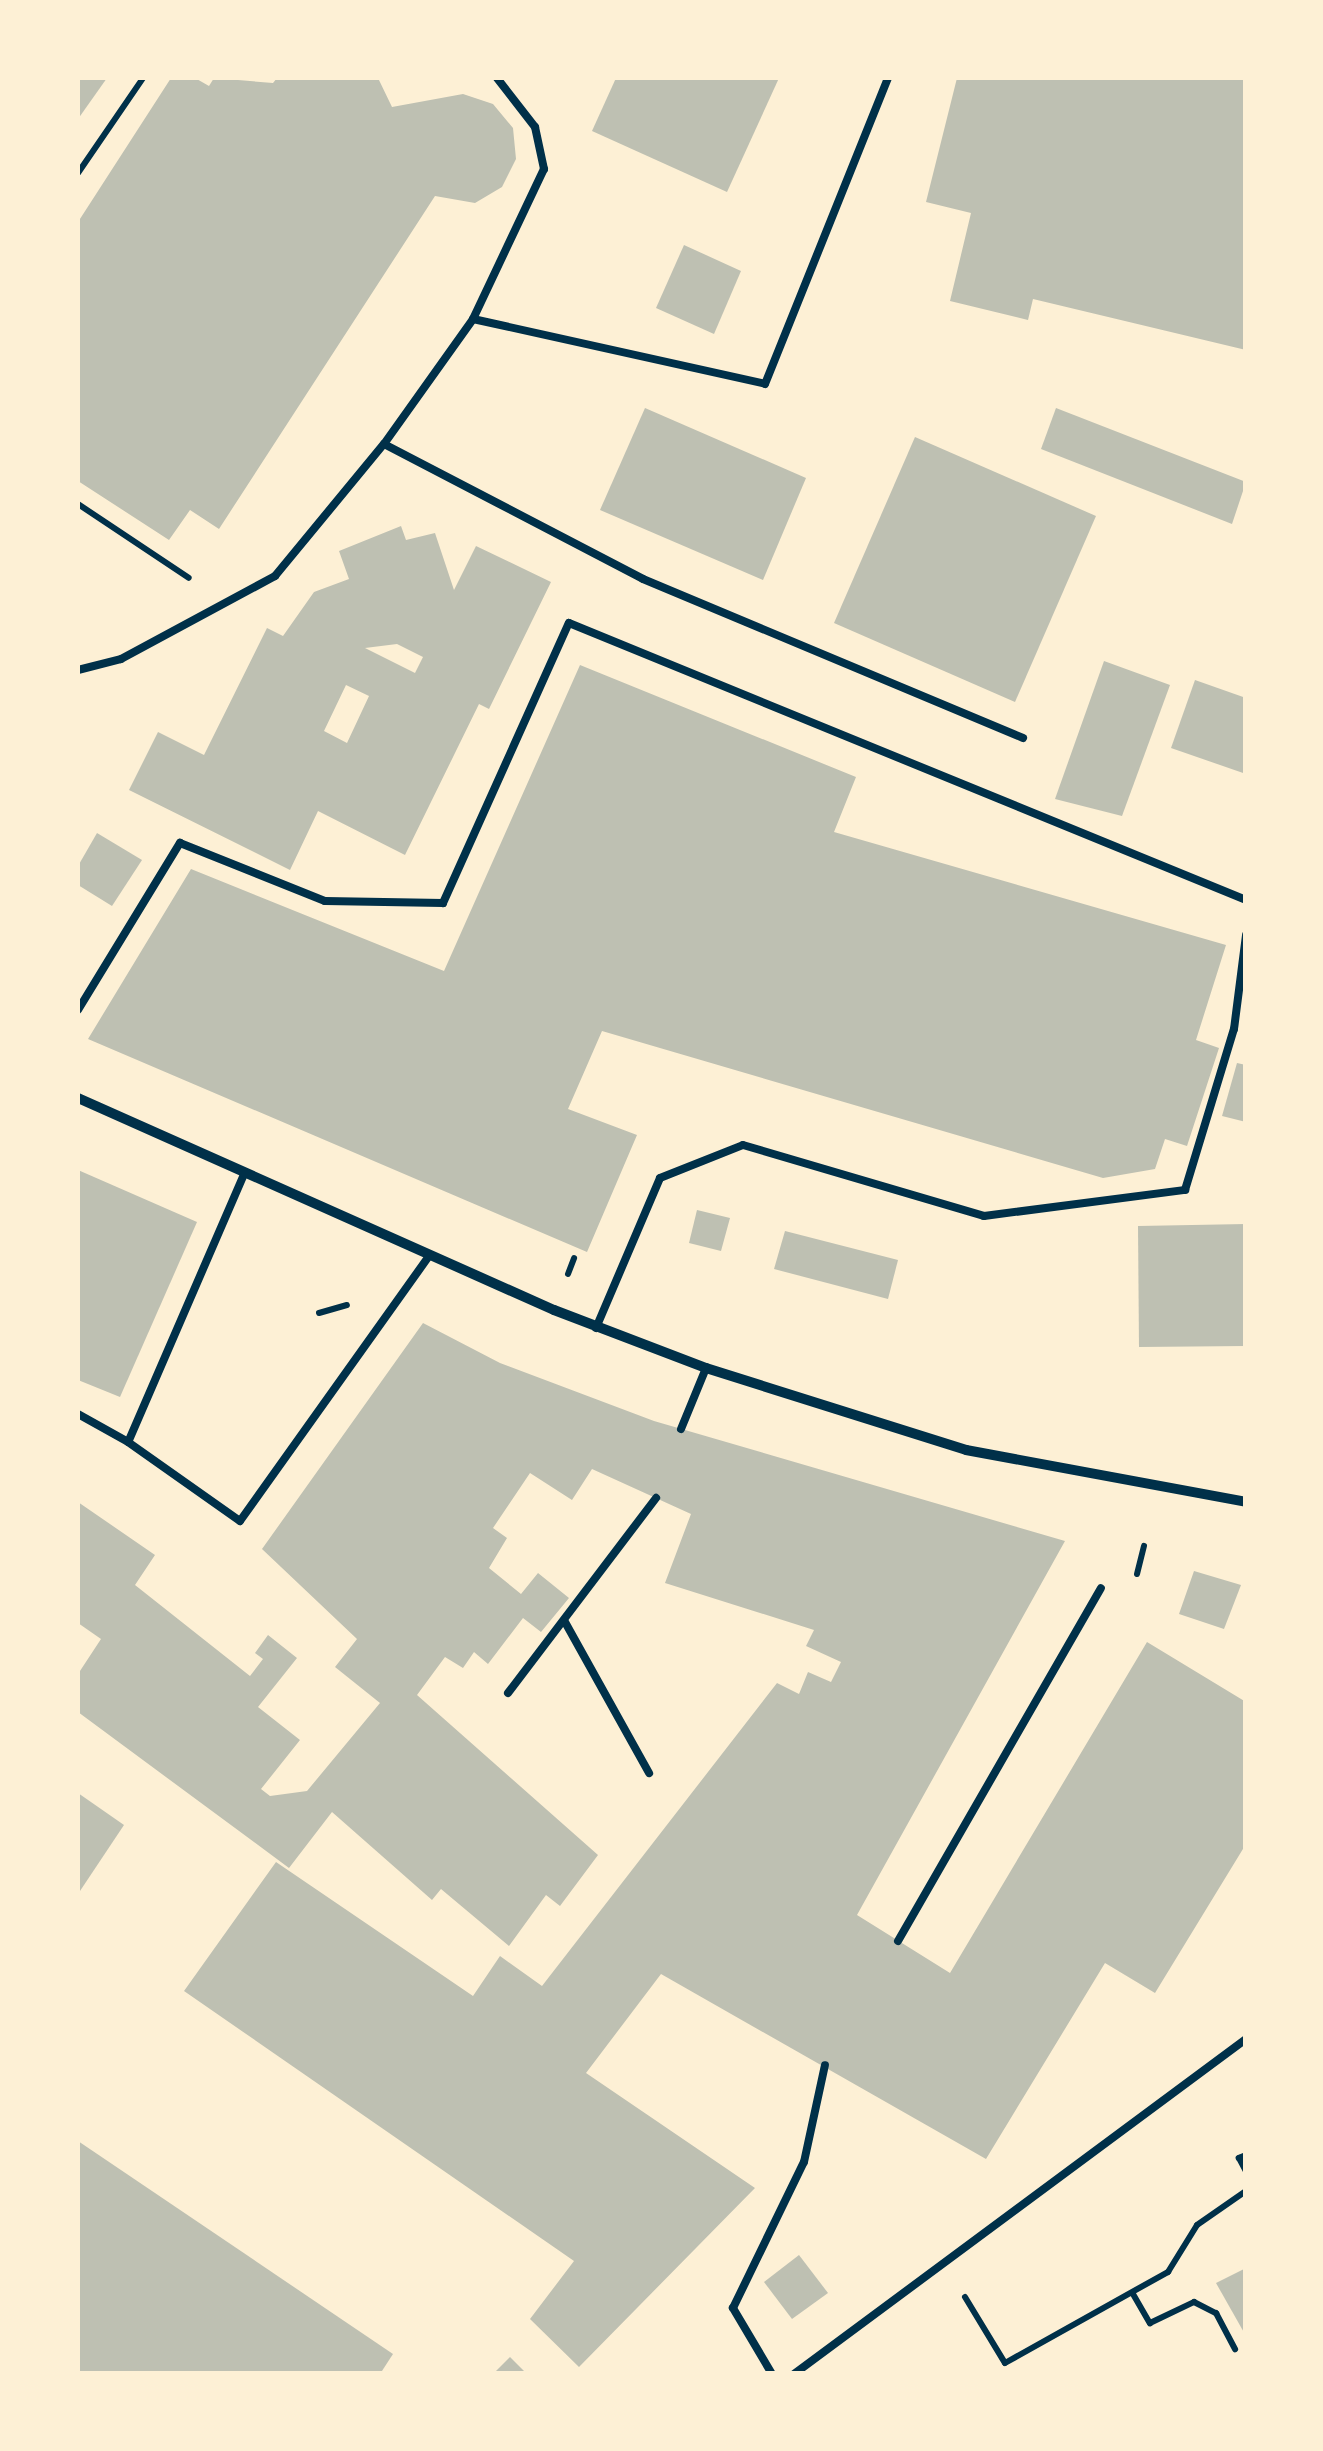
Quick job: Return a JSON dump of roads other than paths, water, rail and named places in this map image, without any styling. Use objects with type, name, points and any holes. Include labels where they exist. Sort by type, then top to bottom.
[{"type":"street","points":[[78,1098],[596,1328],[706,1368],[966,1450],[1246,1502]]},
{"type":"lane","points":[[78,670],[121,660],[274,576],[384,444],[473,319],[544,169],[535,127],[498,78]]},
{"type":"lane","points":[[473,319],[765,384],[888,78]]},
{"type":"lane","points":[[384,444],[644,579],[1024,738]]},
{"type":"lane","points":[[78,1010],[180,843],[325,901],[443,903],[569,623],[1246,900]]},
{"type":"lane","points":[[596,1328],[660,1178],[743,1144],[984,1216],[1185,1190],[1234,1030],[1246,935]]},
{"type":"lane","points":[[128,1442],[246,1172]]},
{"type":"lane","points":[[78,1414],[128,1442],[240,1522],[430,1254]]},
{"type":"lane","points":[[681,1430],[706,1368]]},
{"type":"lane","points":[[508,1694],[656,1498]]},
{"type":"lane","points":[[898,1941],[1101,1588]]},
{"type":"lane","points":[[565,1622],[650,1774]]},
{"type":"lane","points":[[794,2374],[946,2267],[1246,2040]]},
{"type":"lane","points":[[772,2374],[733,2308],[804,2162],[825,2065]]}]
